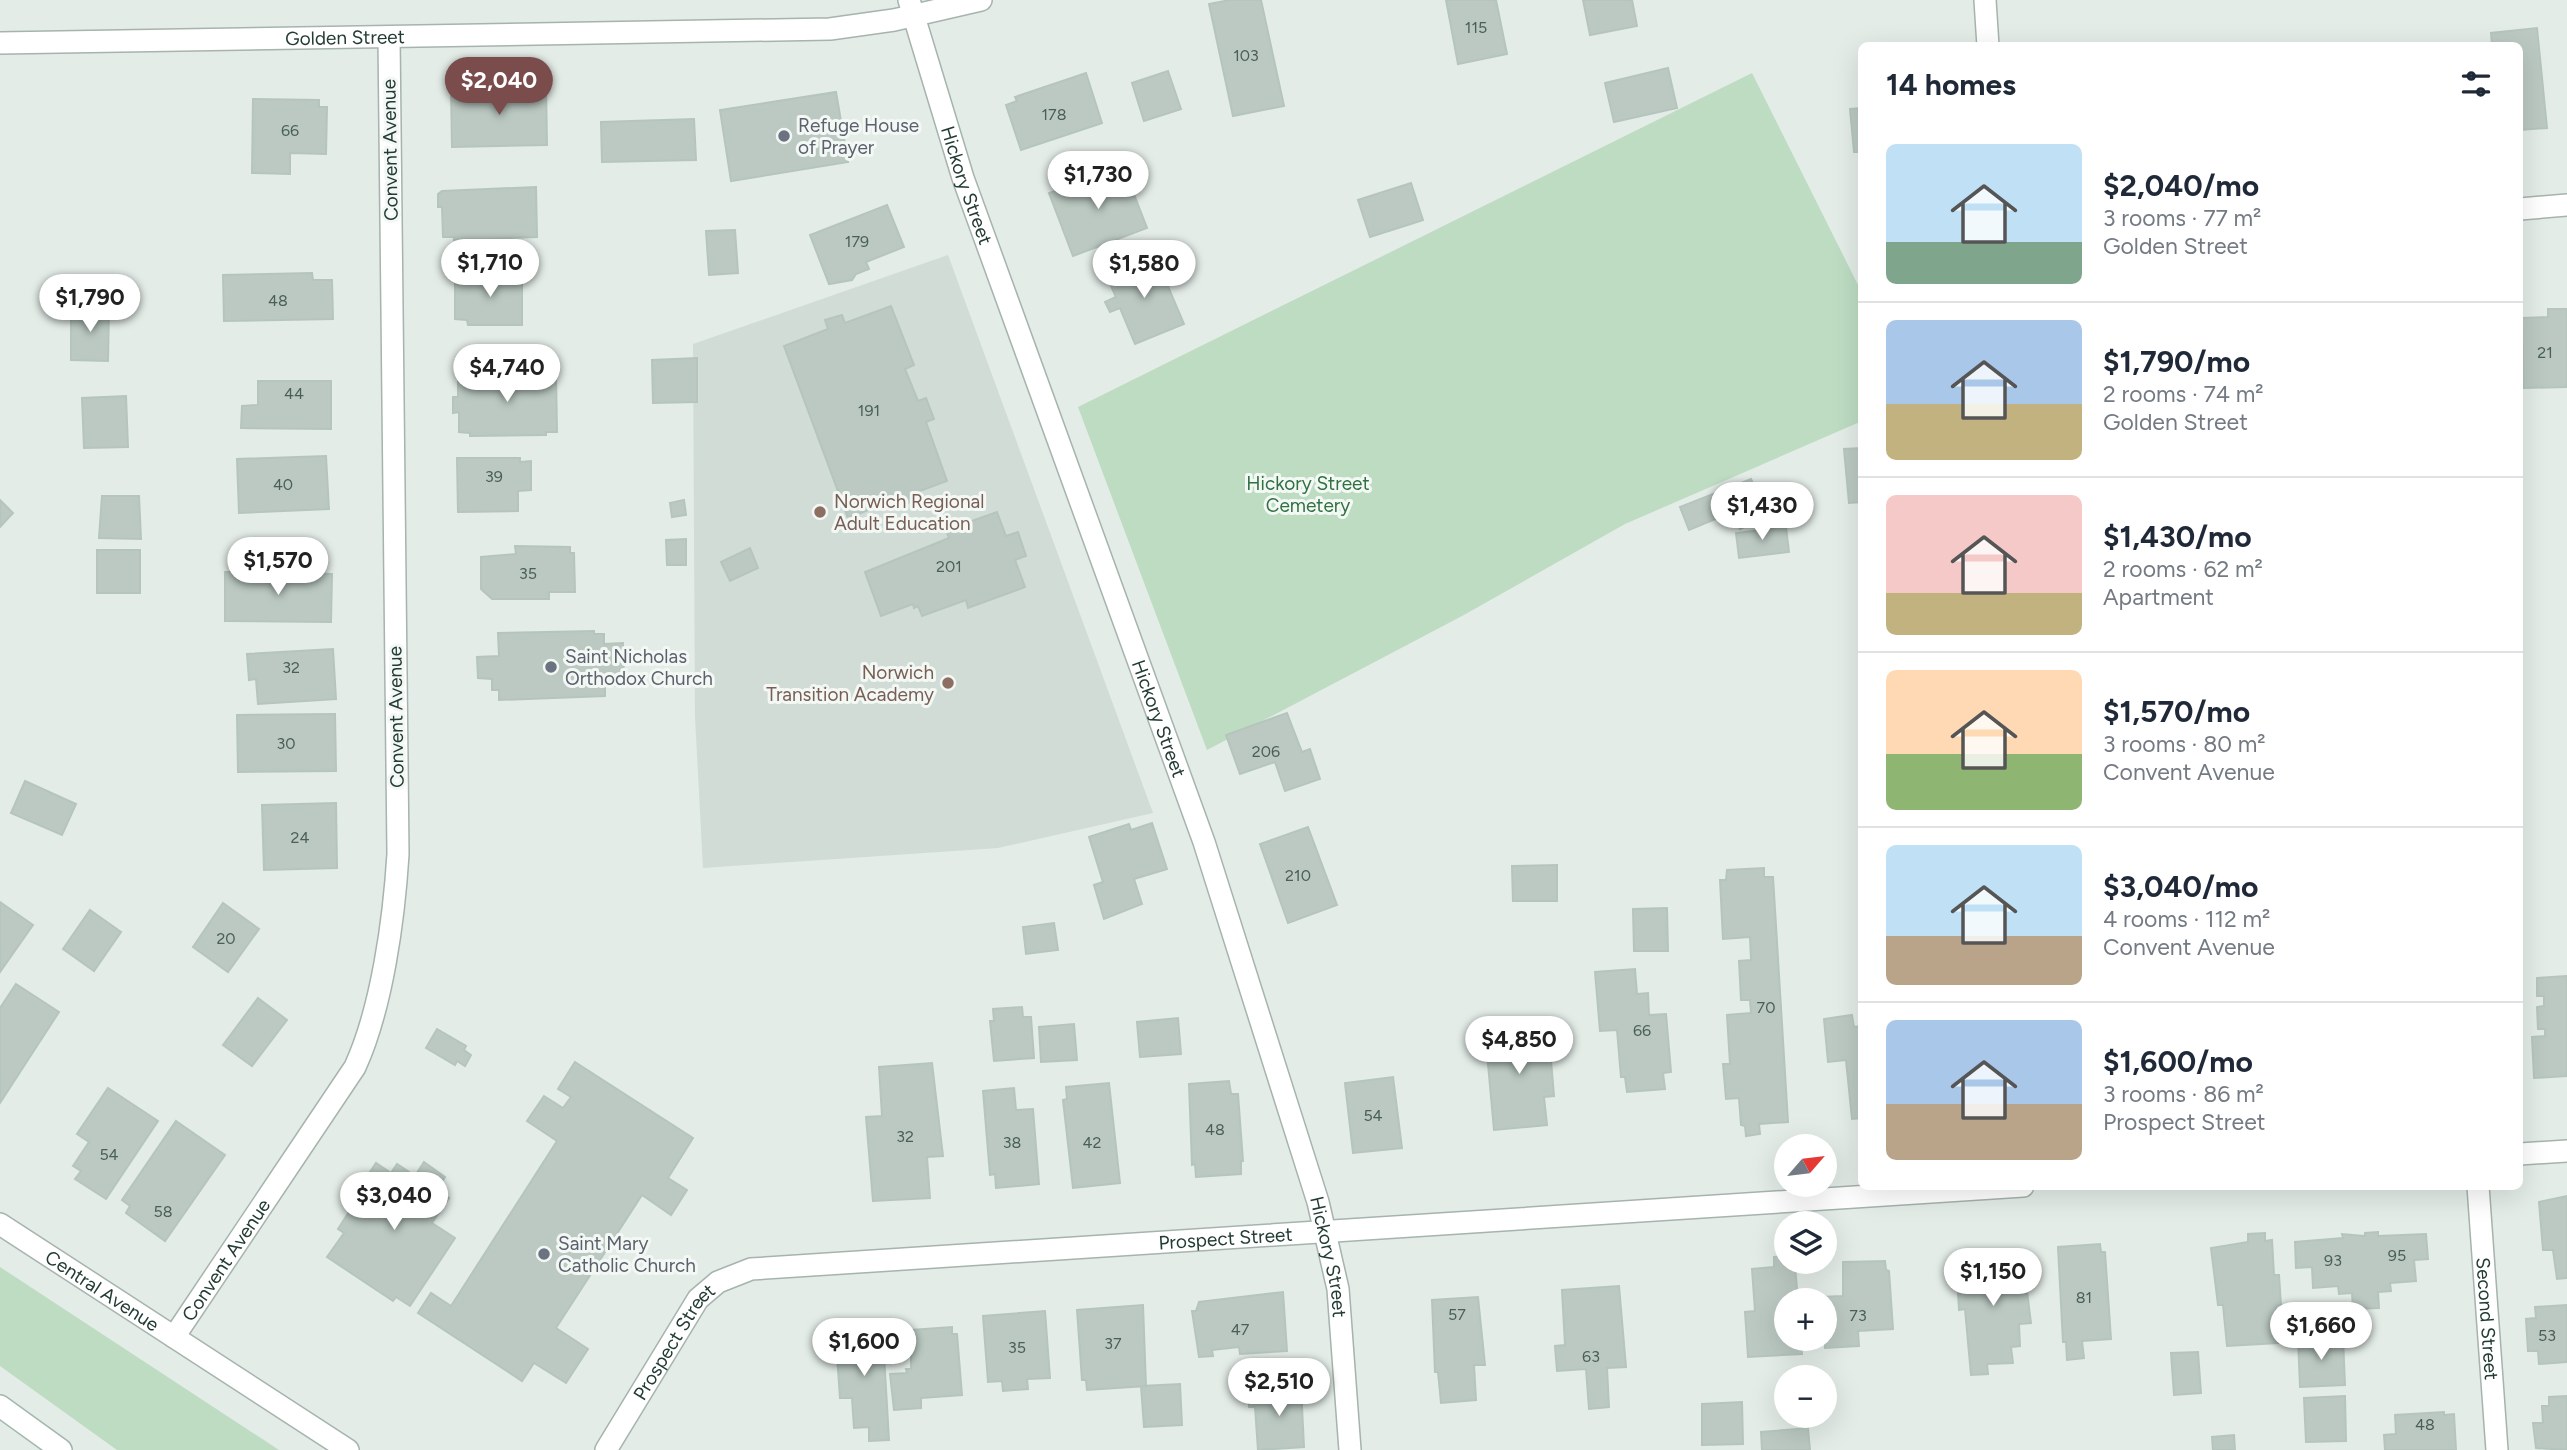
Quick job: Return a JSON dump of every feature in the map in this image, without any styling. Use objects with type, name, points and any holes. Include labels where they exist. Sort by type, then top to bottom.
[{"type":"street","name":"Golden Street","points":[[0,43],[830,29],[911,8],[981,0]]},
{"type":"street","points":[[1985,0],[1988,42]]},
{"type":"street","name":"Hickory Street","points":[[911,8],[963,178],[1204,842],[1326,1231],[1342,1318],[1350,1450]]},
{"type":"street","name":"Convent Avenue","points":[[174,1337],[355,1067],[367,1038],[388,944],[398,854],[389,37]]},
{"type":"street","points":[[2523,209],[2567,205]]},
{"type":"street","points":[[2523,1154],[2567,1151]]},
{"type":"street","name":"Prospect Street","points":[[606,1450],[698,1299],[718,1282],[743,1271],[1961,1190]]},
{"type":"street","name":"Second Street","points":[[2479,1190],[2497,1450]]},
{"type":"street","name":"Central Avenue","points":[[0,1224],[348,1450]]},
{"type":"street","points":[[0,1406],[61,1450]]},
{"type":"shaded area","points":[[948,255],[1153,813],[998,848],[703,868],[695,717],[693,344]]},
{"type":"green space","name":"Hickory Street Cemetery","points":[[1752,73],[1858,285],[1858,423],[1625,524],[1462,616],[1207,750],[1078,407]]},
{"type":"green space","points":[[0,1267],[279,1450],[117,1450],[0,1366]]},
{"type":"building","points":[[1230,0],[1261,0],[1284,106],[1233,116],[1209,4]]},
{"type":"building","points":[[1446,0],[1496,0],[1507,54],[1458,64]]},
{"type":"building","points":[[1583,0],[1632,0],[1637,26],[1590,35]]},
{"type":"building","points":[[2537,28],[2547,128],[2523,130],[2523,42],[2492,42],[2491,33]]},
{"type":"building","points":[[1668,68],[1677,108],[1614,122],[1605,83]]},
{"type":"building","points":[[1168,71],[1181,109],[1144,121],[1132,83]]},
{"type":"building","points":[[1086,73],[1102,123],[1021,150],[1006,105],[1017,101],[1015,97]]},
{"type":"building","points":[[546,86],[547,145],[452,147],[451,89]]},
{"type":"building","name":"Refuge House of Prayer","points":[[836,92],[848,162],[731,181],[720,110]]},
{"type":"building","points":[[253,99],[319,100],[319,107],[327,107],[326,154],[290,153],[290,174],[252,173]]},
{"type":"building","points":[[1858,108],[1858,152],[1854,152],[1850,109]]},
{"type":"building","points":[[694,119],[696,160],[602,162],[601,122]]},
{"type":"building","points":[[1123,166],[1147,228],[1073,256],[1049,193]]},
{"type":"building","points":[[1411,183],[1423,220],[1370,237],[1358,200]]},
{"type":"building","points":[[536,187],[537,237],[454,240],[454,237],[443,237],[442,207],[438,207],[438,194],[442,191]]},
{"type":"building","points":[[887,205],[904,247],[866,262],[869,269],[856,274],[852,280],[829,284],[810,235]]},
{"type":"building","points":[[735,230],[738,273],[709,275],[706,231]]},
{"type":"building","points":[[1155,256],[1184,324],[1135,344],[1120,308],[1110,312],[1105,302],[1116,297],[1107,277]]},
{"type":"building","points":[[312,273],[313,280],[332,280],[333,319],[224,321],[223,275]]},
{"type":"building","points":[[467,274],[522,274],[522,325],[468,325],[467,320],[455,319],[455,280],[467,279]]},
{"type":"building","points":[[891,306],[914,365],[905,369],[918,401],[926,398],[934,419],[926,422],[947,481],[909,495],[911,502],[895,508],[892,501],[848,518],[784,346],[828,329],[825,320],[842,315],[845,323]]},
{"type":"building","points":[[71,308],[109,308],[108,361],[71,360]]},
{"type":"building","points":[[2548,309],[2567,309],[2567,387],[2524,388],[2523,318],[2548,317]]},
{"type":"building","points":[[697,358],[697,402],[653,403],[652,360]]},
{"type":"building","points":[[469,373],[556,375],[557,432],[546,432],[546,435],[470,436],[470,433],[459,432],[459,412],[453,413],[453,397],[458,397],[458,376],[469,376]]},
{"type":"building","points":[[258,381],[331,381],[331,429],[241,428],[242,406],[258,405]]},
{"type":"building","points":[[126,396],[128,447],[84,448],[82,398]]},
{"type":"building","points":[[1858,448],[1858,502],[1849,503],[1844,449]]},
{"type":"building","points":[[326,456],[329,509],[239,513],[237,459]]},
{"type":"building","points":[[457,458],[520,458],[520,462],[531,461],[531,490],[518,491],[518,511],[458,512]]},
{"type":"building","points":[[1751,479],[1767,518],[1740,529],[1738,522],[1729,526],[1725,515],[1689,530],[1680,507]]},
{"type":"building","points":[[102,496],[139,496],[141,539],[99,538]]},
{"type":"building","points":[[0,500],[13,513],[0,527]]},
{"type":"building","points":[[684,500],[686,515],[672,517],[670,503]]},
{"type":"building","points":[[997,512],[1006,536],[1018,532],[1026,556],[1015,560],[1025,587],[968,608],[966,600],[922,616],[918,606],[914,608],[913,604],[881,616],[865,572],[949,538],[946,530]]},
{"type":"building","points":[[1786,527],[1789,552],[1739,558],[1736,533]]},
{"type":"building","points":[[686,539],[686,565],[667,565],[666,540]]},
{"type":"building","points":[[515,546],[570,547],[570,553],[574,553],[575,592],[549,592],[549,599],[492,599],[481,589],[481,557],[516,554]]},
{"type":"building","points":[[750,548],[758,568],[730,581],[721,562]]},
{"type":"building","points":[[97,550],[140,550],[140,593],[97,593]]},
{"type":"building","points":[[225,572],[332,574],[331,622],[225,621]]},
{"type":"building","name":"Saint Nicholas Orthodox Church","points":[[594,631],[594,634],[604,634],[604,644],[623,643],[624,685],[605,686],[605,696],[499,700],[499,690],[492,690],[492,679],[478,678],[477,657],[499,656],[498,633]]},
{"type":"building","points":[[333,649],[336,699],[258,704],[256,679],[249,680],[247,654]]},
{"type":"building","points":[[1287,713],[1302,752],[1310,749],[1320,779],[1285,791],[1275,762],[1240,774],[1226,735]]},
{"type":"building","points":[[335,714],[336,771],[238,772],[237,715]]},
{"type":"building","points":[[25,781],[76,804],[62,835],[11,813]]},
{"type":"building","points":[[336,803],[337,868],[264,870],[262,805]]},
{"type":"building","points":[[1152,823],[1167,869],[1134,879],[1142,904],[1104,919],[1094,885],[1103,882],[1089,837],[1129,824],[1131,830]]},
{"type":"building","points":[[1308,827],[1337,905],[1288,923],[1260,844]]},
{"type":"building","points":[[1557,865],[1557,901],[1513,901],[1512,866]]},
{"type":"building","points":[[1764,868],[1764,877],[1773,877],[1788,1122],[1759,1124],[1760,1134],[1746,1136],[1745,1126],[1741,1125],[1739,1098],[1726,1099],[1723,1064],[1730,1064],[1727,1015],[1751,1013],[1750,1000],[1741,1000],[1739,961],[1751,960],[1750,937],[1723,939],[1720,880],[1726,880],[1727,870]]},
{"type":"building","points":[[0,902],[33,925],[0,972]]},
{"type":"building","points":[[223,903],[259,929],[228,972],[193,947]]},
{"type":"building","points":[[1667,908],[1668,951],[1634,951],[1633,909]]},
{"type":"building","points":[[90,910],[121,932],[94,971],[63,949]]},
{"type":"building","points":[[1054,923],[1058,950],[1026,954],[1023,927]]},
{"type":"building","points":[[1635,969],[1637,994],[1648,993],[1649,1015],[1666,1014],[1671,1072],[1663,1073],[1665,1089],[1627,1092],[1625,1077],[1621,1077],[1617,1030],[1600,1031],[1595,972]]},
{"type":"building","points":[[2567,976],[2567,1076],[2534,1078],[2532,1037],[2545,1036],[2545,1029],[2538,1029],[2537,1007],[2544,1006],[2544,996],[2537,996],[2537,978]]},
{"type":"building","points":[[16,984],[59,1012],[0,1103],[0,1008]]},
{"type":"building","points":[[258,998],[287,1020],[252,1066],[223,1045]]},
{"type":"building","points":[[1022,1007],[1023,1017],[1031,1017],[1034,1058],[994,1061],[990,1021],[994,1021],[993,1009]]},
{"type":"building","points":[[1852,1015],[1854,1027],[1858,1026],[1858,1118],[1852,1119],[1846,1060],[1828,1062],[1824,1019]]},
{"type":"building","points":[[1178,1018],[1181,1054],[1140,1057],[1137,1022]]},
{"type":"building","points":[[1074,1024],[1077,1060],[1041,1062],[1039,1027]]},
{"type":"building","points":[[1548,1025],[1554,1096],[1544,1097],[1547,1125],[1494,1130],[1485,1031]]},
{"type":"building","points":[[437,1029],[466,1046],[464,1050],[471,1055],[465,1066],[457,1061],[455,1065],[426,1048]]},
{"type":"building","name":"Saint Mary Catholic Church","points":[[575,1062],[693,1138],[668,1178],[687,1190],[671,1215],[642,1195],[556,1328],[588,1349],[566,1383],[534,1363],[522,1381],[418,1313],[431,1293],[451,1306],[557,1141],[527,1121],[544,1096],[563,1108],[571,1097],[558,1089]]},
{"type":"building","points":[[932,1063],[943,1156],[927,1157],[930,1198],[873,1201],[866,1117],[882,1116],[879,1067]]},
{"type":"building","points":[[1393,1077],[1402,1148],[1353,1153],[1345,1083]]},
{"type":"building","points":[[1229,1081],[1231,1094],[1238,1094],[1243,1161],[1241,1174],[1196,1177],[1195,1164],[1192,1165],[1189,1084]]},
{"type":"building","points":[[1109,1083],[1120,1183],[1073,1188],[1063,1100],[1067,1099],[1066,1087]]},
{"type":"building","points":[[108,1088],[158,1121],[106,1199],[75,1179],[81,1171],[73,1166],[89,1142],[77,1134]]},
{"type":"building","points":[[1014,1088],[1016,1110],[1033,1109],[1039,1184],[996,1188],[995,1174],[990,1175],[983,1091]]},
{"type":"building","points":[[176,1121],[225,1155],[165,1241],[126,1213],[130,1206],[122,1200]]},
{"type":"building","points":[[424,1162],[445,1177],[437,1190],[449,1198],[432,1223],[455,1238],[410,1306],[396,1297],[393,1301],[327,1257],[344,1233],[338,1229],[356,1201],[353,1198],[376,1163],[391,1173],[397,1164],[415,1176]]},
{"type":"building","points":[[2567,1196],[2567,1278],[2557,1279],[2553,1250],[2543,1250],[2539,1202]]},
{"type":"building","points":[[2378,1232],[2378,1236],[2426,1234],[2428,1259],[2414,1260],[2416,1281],[2390,1283],[2391,1291],[2378,1292],[2379,1308],[2353,1309],[2352,1293],[2339,1294],[2338,1286],[2313,1288],[2312,1267],[2296,1268],[2295,1242],[2343,1238],[2342,1234],[2365,1236],[2365,1233]]},
{"type":"building","points":[[2265,1233],[2265,1241],[2272,1240],[2274,1275],[2279,1275],[2281,1305],[2276,1306],[2278,1343],[2227,1346],[2223,1305],[2218,1305],[2211,1248],[2248,1242],[2248,1234]]},
{"type":"building","points":[[2100,1244],[2101,1252],[2105,1252],[2111,1339],[2082,1341],[2084,1358],[2067,1360],[2066,1342],[2063,1342],[2058,1247]]},
{"type":"building","points":[[2018,1250],[2018,1259],[2023,1259],[2031,1323],[2019,1324],[2020,1346],[2011,1347],[2013,1363],[1987,1364],[1988,1374],[1971,1375],[1965,1309],[1959,1310],[1957,1273],[1962,1272],[1961,1263],[1998,1260],[1998,1251]]},
{"type":"building","points":[[1885,1261],[1886,1270],[1889,1271],[1893,1329],[1858,1331],[1859,1346],[1837,1347],[1837,1296],[1843,1296],[1843,1262]]},
{"type":"building","points":[[1774,1267],[1774,1274],[1796,1274],[1797,1288],[1774,1288],[1774,1351],[1802,1351],[1802,1354],[1748,1357],[1745,1312],[1755,1311],[1752,1269]]},
{"type":"building","points":[[1619,1286],[1626,1367],[1607,1368],[1609,1407],[1589,1409],[1586,1369],[1557,1371],[1555,1346],[1565,1345],[1562,1290]]},
{"type":"building","points":[[1283,1292],[1287,1351],[1240,1354],[1239,1347],[1212,1350],[1213,1356],[1199,1357],[1192,1311],[1196,1311],[1199,1302]]},
{"type":"building","points":[[1478,1297],[1485,1365],[1474,1365],[1476,1400],[1441,1403],[1438,1372],[1435,1372],[1432,1300]]},
{"type":"building","points":[[1143,1305],[1146,1386],[1087,1390],[1086,1380],[1082,1380],[1077,1310]]},
{"type":"building","points":[[2567,1305],[2567,1362],[2539,1364],[2538,1351],[2528,1351],[2526,1319],[2536,1318],[2535,1307]]},
{"type":"building","points":[[1045,1311],[1050,1378],[1027,1379],[1028,1389],[1003,1391],[1002,1381],[988,1382],[983,1316]]},
{"type":"building","points":[[879,1326],[880,1338],[883,1338],[889,1440],[869,1441],[869,1427],[854,1428],[852,1398],[840,1398],[836,1341],[839,1341],[838,1329]]},
{"type":"building","points":[[952,1327],[952,1334],[957,1334],[962,1395],[921,1398],[921,1408],[894,1410],[890,1374],[907,1373],[906,1369],[911,1369],[911,1330]]},
{"type":"building","points":[[2343,1337],[2345,1385],[2300,1387],[2298,1338]]},
{"type":"building","points":[[2198,1352],[2201,1393],[2174,1395],[2171,1353]]},
{"type":"building","points":[[1180,1384],[1182,1425],[1144,1427],[1141,1386]]},
{"type":"building","points":[[1301,1387],[1304,1447],[1258,1450],[1255,1407],[1249,1407],[1249,1396],[1254,1396],[1254,1390]]},
{"type":"building","points":[[2345,1396],[2346,1441],[2306,1442],[2304,1398]]},
{"type":"building","points":[[2567,1396],[2567,1450],[2536,1448],[2533,1423],[2543,1423],[2542,1406],[2549,1406],[2549,1397]]},
{"type":"building","points":[[1742,1402],[1743,1444],[1702,1445],[1702,1404]]},
{"type":"building","points":[[2444,1412],[2444,1415],[2454,1414],[2456,1450],[2385,1450],[2384,1435],[2396,1434],[2395,1415]]},
{"type":"building","points":[[1808,1428],[1810,1450],[1762,1450],[1761,1432]]},
{"type":"building","points":[[2234,1435],[2235,1450],[2213,1450],[2212,1437]]},
{"type":"place","name":"Refuge House of Prayer","points":[[784,136]]},
{"type":"place","name":"Norwich Regional Adult Education","points":[[820,512]]},
{"type":"place","name":"Saint Nicholas Orthodox Church","points":[[551,667]]},
{"type":"place","name":"Norwich Transition Academy","points":[[948,683]]},
{"type":"place","name":"Saint Mary Catholic Church","points":[[544,1254]]}]
